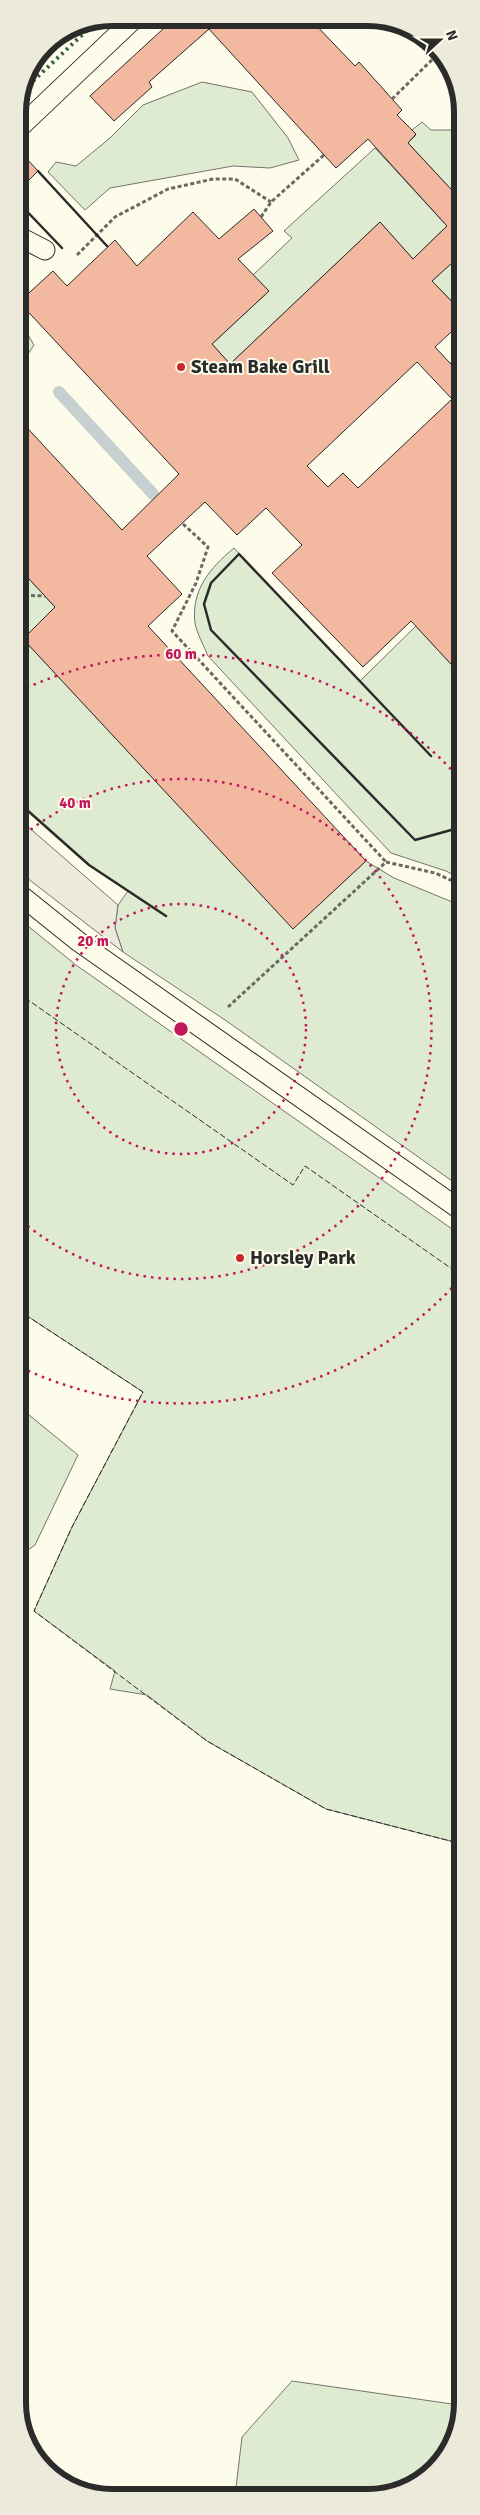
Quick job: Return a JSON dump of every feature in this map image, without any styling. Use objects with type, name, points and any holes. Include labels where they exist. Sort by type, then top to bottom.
[{"type":"lane","points":[[26,121],[127,26]]},
{"type":"lane","points":[[26,240],[45,250]]},
{"type":"lane","points":[[26,899],[79,942],[454,1205]]},
{"type":"path","points":[[392,99],[427,65]]},
{"type":"path","points":[[261,216],[271,202],[324,155]]},
{"type":"path","points":[[45,250],[58,262],[72,259],[115,216],[168,189],[214,179],[235,179],[271,202]]},
{"type":"path","points":[[183,524],[208,548],[196,583],[172,631],[386,862],[435,872],[454,881]]},
{"type":"path","points":[[26,595],[45,596]]},
{"type":"path","points":[[208,1033],[221,1014],[386,862]]},
{"type":"green space","points":[[202,82],[252,92],[288,138],[299,160],[270,168],[233,166],[110,188],[85,210],[48,172],[56,162],[76,166],[110,138],[143,105]]},
{"type":"green space","points":[[422,122],[431,130],[454,131],[454,192],[408,143],[416,135],[412,130]]},
{"type":"green space","points":[[375,148],[447,226],[413,259],[380,222],[230,364],[212,344],[269,291],[253,275],[292,238],[284,231]]},
{"type":"green space","points":[[454,261],[454,304],[432,281]]},
{"type":"green space","points":[[26,332],[34,345],[26,357]]},
{"type":"green space","points":[[234,548],[360,681],[416,626],[454,667],[454,875],[391,853],[208,656],[195,623],[196,600],[204,581],[217,564]]},
{"type":"green space","points":[[26,576],[55,607],[26,636]]},
{"type":"green space","points":[[26,642],[293,928],[366,861],[394,878],[454,903],[454,1182],[228,1022],[123,952],[115,928],[118,905],[128,891],[89,865],[26,809]]},
{"type":"green space","points":[[26,924],[76,965],[454,1230],[454,1842],[326,1809],[207,1741],[147,1695],[110,1689],[115,1671],[34,1611],[72,1527],[143,1392],[26,1315]]},
{"type":"green space","points":[[26,1413],[78,1455],[35,1545],[26,1551]]},
{"type":"green space","points":[[292,2381],[452,2404],[454,2406],[449,2431],[433,2460],[406,2480],[379,2488],[236,2489],[242,2437]]},
{"type":"shaded area","points":[[26,825],[118,905],[115,928],[123,952],[26,877]]},
{"type":"building","points":[[166,26],[317,26],[355,66],[359,62],[402,110],[397,115],[416,134],[408,143],[454,192],[454,261],[432,281],[454,304],[454,329],[435,347],[454,367],[454,667],[411,621],[363,667],[272,573],[302,545],[266,508],[237,535],[205,502],[147,556],[182,594],[148,626],[366,861],[293,929],[26,642],[26,636],[55,607],[26,576],[26,427],[122,530],[179,474],[26,310],[26,296],[53,271],[67,286],[115,240],[137,266],[193,212],[219,239],[254,209],[273,231],[238,259],[269,291],[212,344],[230,364],[380,222],[413,259],[447,226],[368,139],[336,168],[209,29],[149,82],[152,87],[114,121],[90,96]],"holes":[[[417,362],[452,399],[358,488],[343,473],[328,487],[307,466]]]},
{"type":"building","points":[[26,160],[38,171],[26,183]]},
{"type":"waterway","points":[[59,392],[153,494]]},
{"type":"hedge","points":[[33,81],[87,30]]},
{"type":"fence","points":[[26,999],[293,1185],[305,1166],[454,1270]]},
{"type":"fence","points":[[26,1315],[143,1392],[72,1527],[34,1611],[207,1741],[326,1809],[454,1842]]},
{"type":"wall","points":[[38,171],[107,246]]},
{"type":"wall","points":[[26,210],[62,248]]},
{"type":"wall","points":[[431,756],[239,554],[211,583],[204,604],[211,630],[415,840],[454,829]]},
{"type":"wall","points":[[26,809],[89,865],[166,916]]},
{"type":"place","name":"Steam Bake Grill","points":[[181,367]]},
{"type":"place","name":"Horsley Park","points":[[240,1258]]}]
